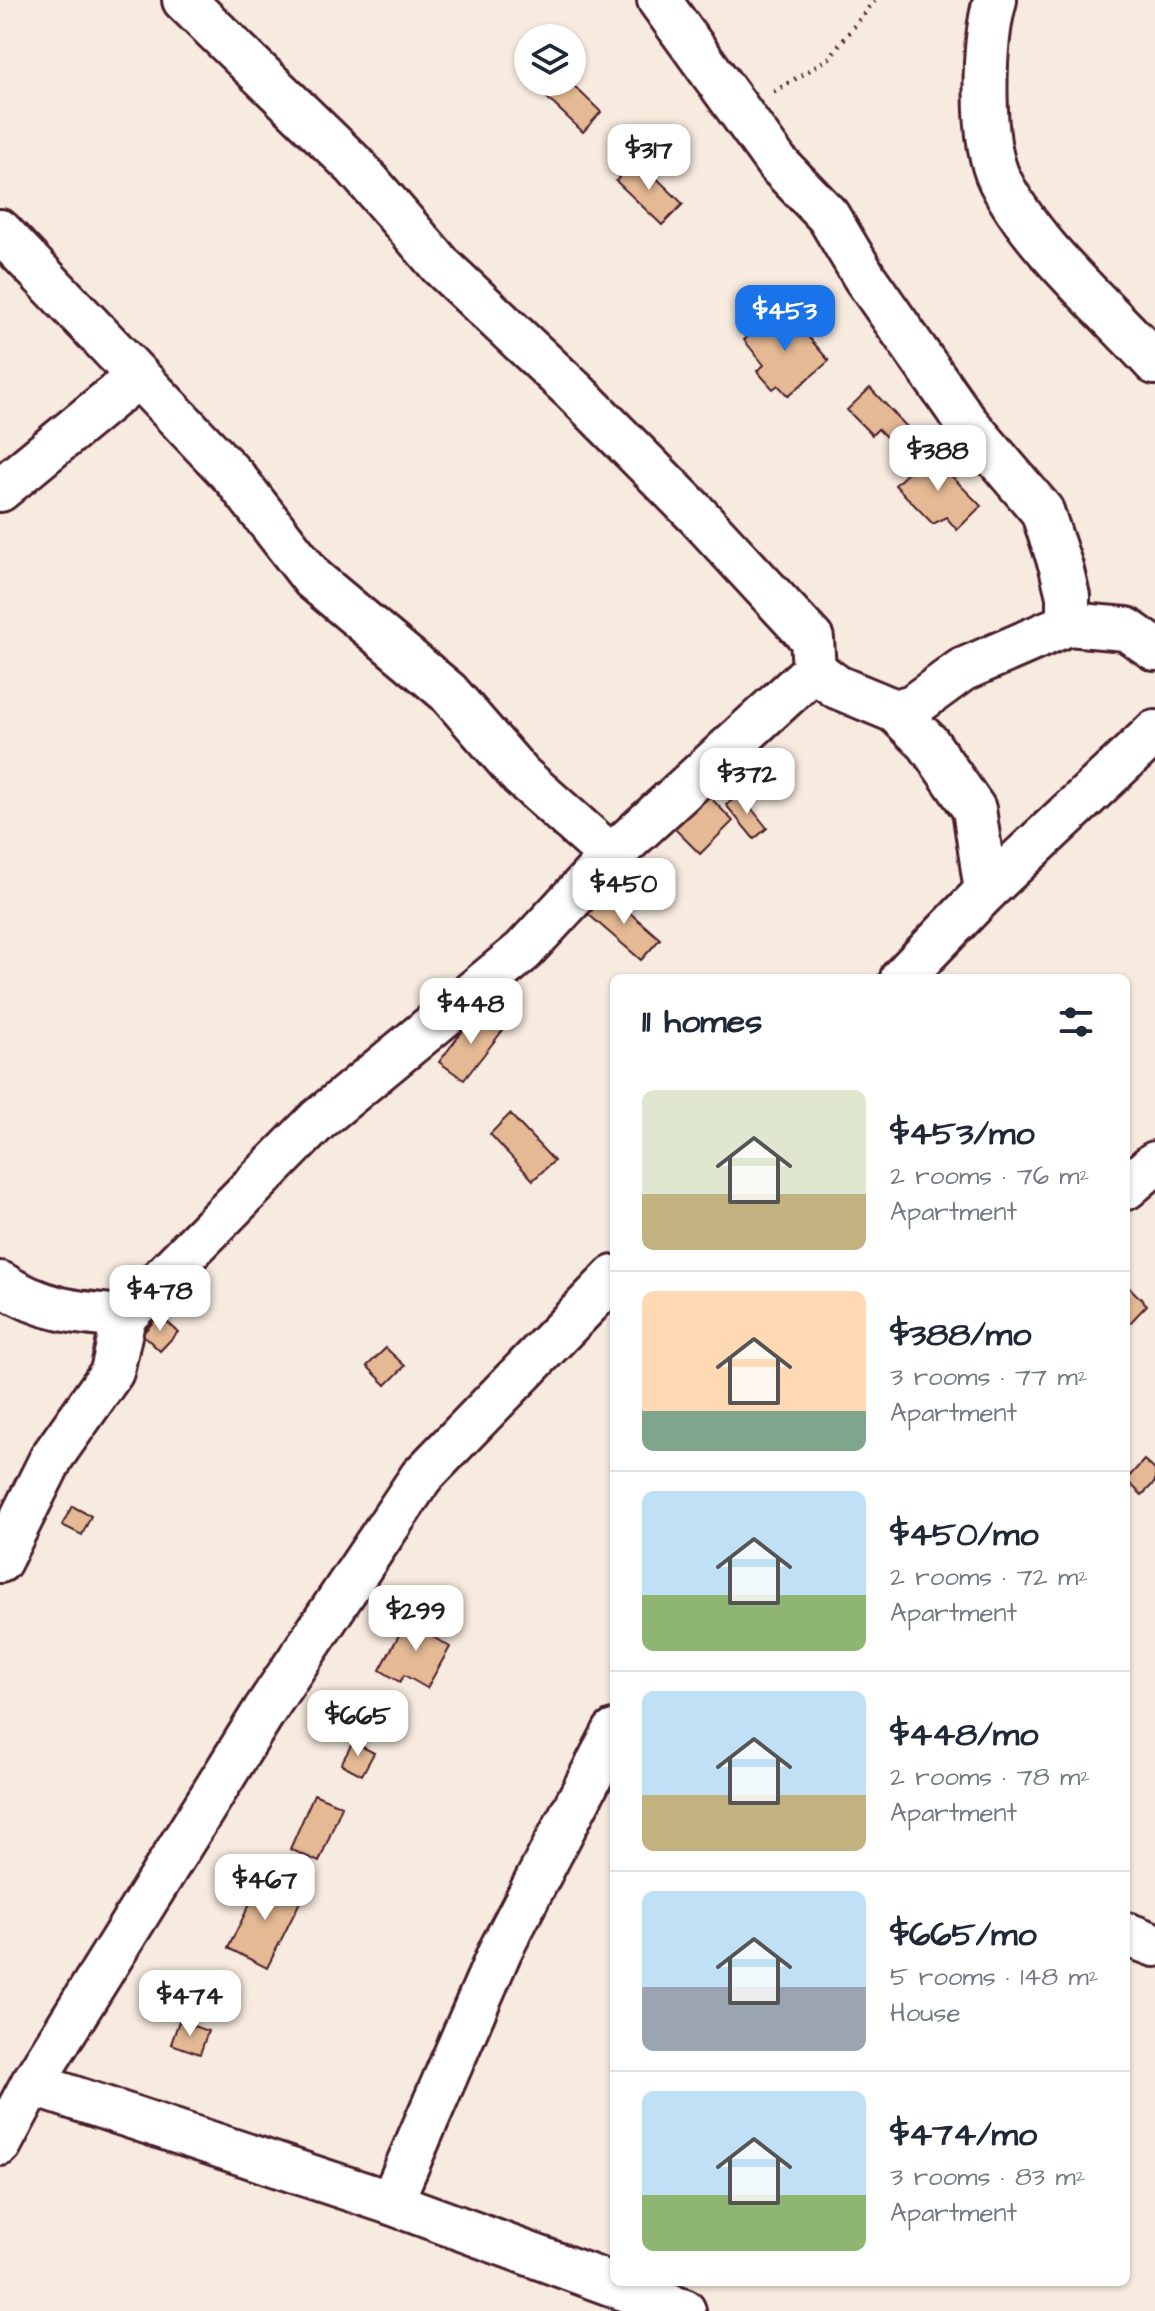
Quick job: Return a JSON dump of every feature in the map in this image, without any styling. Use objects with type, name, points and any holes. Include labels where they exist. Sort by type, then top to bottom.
[{"type":"street","points":[[184,0],[356,167],[441,266],[574,391],[708,526],[812,639],[814,670],[837,687],[895,711],[928,743],[974,809],[986,891]]},
{"type":"street","points":[[659,0],[777,163],[828,216],[865,278],[966,422],[1042,511],[1065,581],[1068,624]]},
{"type":"street","points":[[995,0],[985,73],[993,165],[1056,257],[1155,363]]},
{"type":"street","points":[[0,231],[235,478],[313,579],[448,692],[521,776],[611,856]]},
{"type":"street","points":[[0,490],[137,377]]},
{"type":"street","points":[[895,711],[913,706],[962,670],[1068,624],[1126,629],[1155,649]]},
{"type":"street","points":[[0,1561],[52,1457],[112,1372],[124,1317],[318,1120],[523,951],[611,856],[814,670]]},
{"type":"street","points":[[906,974],[986,891],[1155,732]]},
{"type":"street","points":[[1130,1185],[1155,1163]]},
{"type":"street","points":[[0,2144],[32,2084],[265,1710],[421,1477],[610,1281]]},
{"type":"street","points":[[0,1283],[29,1302],[72,1313],[124,1317]]},
{"type":"street","points":[[391,2203],[501,1949],[610,1744]]},
{"type":"street","points":[[1130,1936],[1155,1945]]},
{"type":"street","points":[[32,2084],[391,2203],[610,2284]]},
{"type":"street","points":[[616,2286],[684,2311]]},
{"type":"path","points":[[739,111],[829,58],[875,0]]},
{"type":"building","points":[[545,96],[584,96],[601,112],[583,132]]},
{"type":"building","points":[[637,159],[683,204],[662,225],[616,181]]},
{"type":"building","points":[[783,307],[829,361],[788,396],[778,385],[773,389],[757,371],[764,365],[744,340]]},
{"type":"building","points":[[870,388],[909,429],[893,444],[878,429],[872,435],[847,410]]},
{"type":"building","points":[[929,453],[981,506],[957,530],[946,517],[933,524],[895,485]]},
{"type":"building","points":[[751,748],[770,766],[753,785],[733,767]]},
{"type":"building","points":[[707,794],[733,821],[700,854],[673,827]]},
{"type":"building","points":[[740,794],[767,828],[754,839],[726,805]]},
{"type":"building","points":[[607,893],[660,939],[641,960],[588,914]]},
{"type":"building","points":[[478,1011],[503,1030],[464,1080],[439,1062]]},
{"type":"building","points":[[510,1114],[554,1161],[533,1180],[490,1134]]},
{"type":"building","points":[[1130,1288],[1147,1305],[1130,1323]]},
{"type":"building","points":[[160,1315],[178,1332],[160,1351],[142,1334]]},
{"type":"building","points":[[386,1348],[405,1366],[386,1385],[367,1366]]},
{"type":"building","points":[[1144,1460],[1155,1470],[1155,1482],[1142,1495],[1130,1484],[1130,1476]]},
{"type":"building","points":[[72,1506],[91,1516],[82,1535],[62,1525]]},
{"type":"building","points":[[411,1613],[437,1628],[433,1637],[450,1647],[427,1688],[404,1675],[400,1682],[380,1670]]},
{"type":"building","points":[[353,1742],[374,1753],[362,1775],[341,1764]]},
{"type":"building","points":[[314,1794],[342,1806],[319,1862],[290,1849]]},
{"type":"building","points":[[263,1877],[303,1896],[267,1968],[228,1948]]},
{"type":"building","points":[[179,2021],[208,2031],[200,2054],[171,2044]]}]
